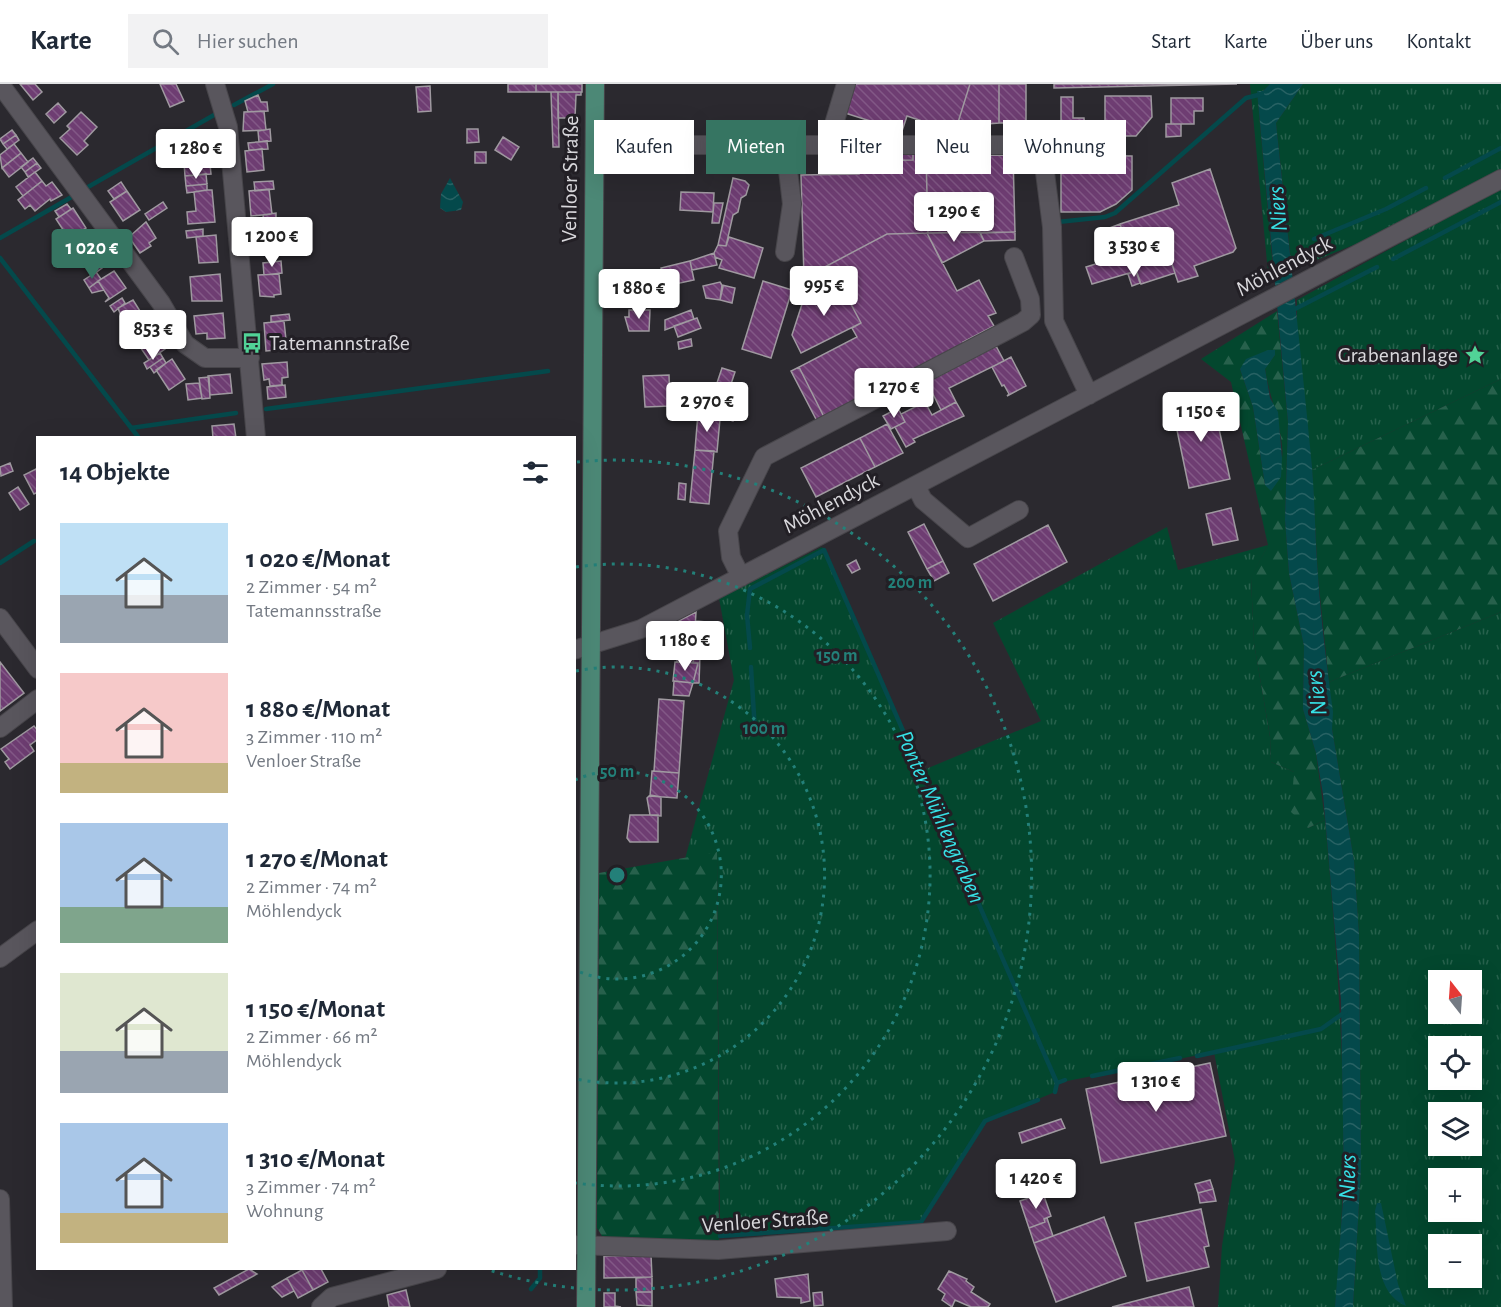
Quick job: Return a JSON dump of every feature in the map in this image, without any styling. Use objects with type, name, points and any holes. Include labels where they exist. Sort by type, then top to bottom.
[{"type":"main road","name":"Venloer Straße","points":[[595,84],[595,120]]},
{"type":"main road","name":"Venloer Straße","points":[[586,1307],[581,1246],[583,649],[594,174]]},
{"type":"street","points":[[0,84],[160,303],[185,344],[205,358],[250,358]]},
{"type":"street","points":[[214,84],[228,127],[256,436]]},
{"type":"street","points":[[835,120],[846,84]]},
{"type":"street","points":[[903,144],[1029,145],[1043,157],[1052,227],[1054,321],[1089,395]]},
{"type":"street","points":[[785,252],[792,204],[788,174]]},
{"type":"street","name":"Möhlendyck","points":[[583,649],[641,629],[1501,179]]},
{"type":"street","points":[[741,577],[731,556],[728,531],[764,457],[1023,322],[1031,315],[1030,299],[1014,257]]},
{"type":"street","points":[[916,486],[923,500],[968,538],[1019,510]]},
{"type":"street","points":[[0,618],[36,666]]},
{"type":"street","points":[[0,728],[36,701]]},
{"type":"street","points":[[0,958],[36,931]]},
{"type":"street","points":[[0,1198],[3,1307]]},
{"type":"street","name":"Venloer Straße","points":[[581,1246],[718,1250],[947,1232]]},
{"type":"street","points":[[321,1307],[332,1297],[390,1274],[428,1270]]},
{"type":"green space","points":[[1250,84],[1270,84],[1263,91],[1257,91],[1274,280],[1269,283]]},
{"type":"green space","points":[[1303,84],[1501,84],[1501,178],[1447,207],[1292,270],[1276,123]]},
{"type":"green space","points":[[1501,188],[1501,379],[1312,470],[1297,334],[1297,300]]},
{"type":"green space","points":[[1277,311],[1288,422],[1285,520],[1289,573],[1304,646],[1303,709],[1316,753],[1325,820],[1308,828],[1291,812],[1294,772],[1271,762],[1270,736],[1254,643],[1251,577],[1268,545],[1231,382],[1201,359]],"holes":[[[1275,355],[1265,368],[1282,443],[1281,461],[1265,485],[1253,407],[1240,369]]]},
{"type":"green space","points":[[1501,379],[1501,612],[1329,682],[1318,577],[1312,470]]},
{"type":"green space","points":[[1167,527],[1178,570],[1268,545],[1251,578],[1254,643],[1270,737],[1271,762],[1294,772],[1308,828],[1325,820],[1342,1063],[1343,1185],[1335,1307],[1218,1307],[1222,1246],[1235,1161],[1214,1052],[1057,1083],[1055,1092],[985,1121],[921,1222],[720,1236],[717,853],[685,859],[734,680],[719,598],[822,547],[921,771],[1041,721],[993,623]]},
{"type":"green space","points":[[1501,612],[1501,1307],[1353,1307],[1361,1168],[1359,935],[1354,861],[1332,729],[1329,682]]},
{"type":"green space","points":[[717,852],[719,1243],[617,1242],[602,1236],[597,1228],[599,873]]},
{"type":"water","name":"Niers","points":[[1270,84],[1303,84],[1276,123],[1312,467],[1319,593],[1333,712],[1332,729],[1354,861],[1359,935],[1361,1168],[1353,1307],[1335,1307],[1344,1187],[1341,1000],[1323,794],[1316,753],[1303,709],[1304,646],[1289,573],[1285,520],[1288,422],[1257,91],[1263,91]]},
{"type":"water","points":[[450,178],[463,202],[461,210],[446,212],[440,208],[441,194]]},
{"type":"water","points":[[1268,350],[1275,350],[1275,355],[1265,369],[1270,398],[1278,412],[1282,458],[1281,477],[1271,491],[1265,485],[1253,407],[1240,369],[1246,359]]},
{"type":"water","points":[[1377,1203],[1381,1203],[1398,1284],[1406,1306],[1395,1299],[1382,1278],[1377,1251],[1375,1211]]},
{"type":"building","points":[[20,84],[35,84],[42,92],[33,100]]},
{"type":"building","points":[[160,84],[176,84],[184,101],[170,107]]},
{"type":"building","points":[[508,84],[536,84],[536,92],[508,92]]},
{"type":"building","points":[[536,84],[582,84],[582,92],[536,92]]},
{"type":"building","points":[[855,84],[970,84],[959,120],[919,120],[907,116],[903,128],[903,120],[867,120],[845,113]]},
{"type":"building","points":[[970,84],[999,84],[999,123],[991,124],[991,120],[959,119]]},
{"type":"building","points":[[999,84],[1026,84],[1026,120],[1003,120],[1003,123],[999,123]]},
{"type":"building","points":[[1054,84],[1237,84],[1054,88]]},
{"type":"building","points":[[430,86],[431,111],[418,112],[416,87]]},
{"type":"building","points":[[551,92],[558,92],[559,147],[553,147]]},
{"type":"building","points":[[558,92],[581,92],[581,95],[576,95],[575,118],[558,118]]},
{"type":"building","points":[[258,95],[261,102],[267,102],[268,111],[248,112],[245,101]]},
{"type":"building","points":[[1105,96],[1151,96],[1152,117],[1136,136],[1126,136],[1126,120],[1105,120]]},
{"type":"building","points":[[1061,97],[1073,97],[1073,118],[1084,118],[1084,120],[1061,120]]},
{"type":"building","points":[[1171,98],[1203,98],[1203,111],[1194,111],[1194,124],[1171,124]]},
{"type":"building","points":[[58,103],[66,112],[54,123],[46,114]]},
{"type":"building","points":[[264,111],[266,130],[243,131],[244,112]]},
{"type":"building","points":[[81,112],[97,127],[84,141],[88,145],[77,155],[60,138],[70,129],[67,126]]},
{"type":"building","points":[[1166,124],[1181,124],[1181,136],[1166,137]]},
{"type":"building","points":[[270,129],[271,141],[259,142],[258,131]]},
{"type":"building","points":[[467,129],[478,129],[479,142],[467,143]]},
{"type":"building","points":[[12,130],[16,135],[3,144],[0,139]]},
{"type":"building","points":[[207,131],[208,145],[195,146],[194,133]]},
{"type":"building","points":[[16,135],[19,140],[7,149],[3,144]]},
{"type":"building","points":[[503,137],[519,147],[511,160],[495,150]]},
{"type":"building","points":[[267,141],[268,149],[249,150],[248,143]]},
{"type":"building","points":[[14,144],[21,153],[2,168],[0,155]]},
{"type":"building","points":[[208,145],[211,174],[185,176],[184,163],[190,163],[188,146]]},
{"type":"building","points":[[262,149],[264,170],[247,172],[245,151]]},
{"type":"building","points":[[475,152],[486,152],[486,163],[475,163]]},
{"type":"building","points":[[21,153],[28,162],[9,177],[2,168]]},
{"type":"building","points":[[903,154],[913,154],[913,160],[903,160]]},
{"type":"building","points":[[913,154],[915,154],[915,174],[927,174],[928,233],[887,234],[804,278],[801,175],[903,174],[903,160],[913,160]]},
{"type":"building","points":[[991,155],[1003,155],[1003,174],[1013,174],[1015,232],[928,233],[926,174],[991,174]]},
{"type":"building","points":[[1126,156],[1132,156],[1132,190],[1116,204],[1100,212],[1061,212],[1061,174],[1126,174]]},
{"type":"building","points":[[33,158],[37,163],[25,172],[21,167]]},
{"type":"building","points":[[37,163],[41,168],[28,177],[25,172]]},
{"type":"building","points":[[1210,169],[1236,248],[1233,252],[1194,266],[1198,276],[1178,282],[1162,235],[1128,247],[1120,224],[1179,205],[1172,183]]},
{"type":"building","points":[[35,172],[42,181],[23,196],[16,187]]},
{"type":"building","points":[[206,174],[207,184],[186,186],[185,176]]},
{"type":"building","points":[[733,178],[745,181],[749,185],[746,195],[741,198],[738,212],[733,215],[726,246],[718,245]]},
{"type":"building","points":[[42,181],[46,186],[52,182],[62,195],[51,201],[50,199],[35,211],[30,205],[25,209],[18,200]]},
{"type":"building","points":[[273,181],[274,189],[255,191],[254,182]]},
{"type":"building","points":[[121,182],[127,191],[114,199],[108,191]]},
{"type":"building","points":[[207,184],[207,190],[187,193],[186,186]]},
{"type":"building","points":[[269,189],[272,214],[251,216],[249,191]]},
{"type":"building","points":[[212,190],[215,222],[188,224],[187,212],[196,211],[194,192]]},
{"type":"building","points":[[127,191],[140,210],[123,221],[110,202]]},
{"type":"building","points":[[681,192],[714,193],[713,212],[680,210]]},
{"type":"building","points":[[163,202],[167,208],[149,220],[145,214]]},
{"type":"building","points":[[714,203],[723,203],[719,223],[712,223]]},
{"type":"building","points":[[67,204],[71,209],[59,217],[55,211]]},
{"type":"building","points":[[73,208],[86,228],[69,239],[56,219]]},
{"type":"building","points":[[276,213],[276,222],[264,223],[263,215]]},
{"type":"building","points":[[146,222],[156,238],[149,243],[151,246],[140,253],[129,237]]},
{"type":"building","points":[[1120,224],[1136,271],[1092,284],[1086,267],[1118,257],[1113,242],[1104,245],[1099,232]]},
{"type":"building","points":[[203,229],[203,236],[187,238],[186,231]]},
{"type":"building","points":[[82,230],[86,235],[68,247],[65,241]]},
{"type":"building","points":[[273,231],[275,249],[256,251],[255,232]]},
{"type":"building","points":[[980,232],[984,241],[942,263],[927,233]]},
{"type":"building","points":[[1015,232],[1015,240],[984,241],[980,233]]},
{"type":"building","points":[[927,233],[957,291],[979,280],[996,313],[988,316],[994,326],[963,342],[965,346],[825,419],[799,367],[857,337],[852,328],[861,323],[838,280],[812,294],[804,278],[887,234]]},
{"type":"building","points":[[86,235],[89,241],[77,249],[74,243]]},
{"type":"building","points":[[216,235],[218,262],[199,263],[196,237]]},
{"type":"building","points":[[1162,235],[1175,273],[1141,284],[1128,247]]},
{"type":"building","points":[[729,237],[763,248],[754,278],[719,268],[722,260],[715,257],[714,253],[718,245],[726,246]]},
{"type":"building","points":[[93,238],[104,255],[86,267],[88,264],[84,257],[81,259],[75,250]]},
{"type":"building","points":[[714,253],[717,265],[692,270],[690,261]]},
{"type":"building","points":[[97,260],[102,268],[94,274],[88,265]]},
{"type":"building","points":[[281,261],[282,273],[264,275],[263,263]]},
{"type":"building","points":[[690,261],[694,280],[675,284],[676,288],[666,290],[661,268]]},
{"type":"building","points":[[114,271],[126,288],[105,302],[109,298],[98,281]]},
{"type":"building","points":[[1136,271],[1140,283],[1132,286],[1128,274]]},
{"type":"building","points":[[96,272],[101,279],[89,288],[84,280]]},
{"type":"building","points":[[220,274],[222,301],[192,301],[190,277]]},
{"type":"building","points":[[279,274],[281,294],[274,295],[274,297],[260,296],[258,275]]},
{"type":"building","points":[[838,280],[861,323],[801,353],[792,335],[804,298]]},
{"type":"building","points":[[98,281],[104,290],[92,293],[89,288]]},
{"type":"building","points":[[763,281],[792,290],[771,358],[742,349]]},
{"type":"building","points":[[720,282],[723,287],[720,300],[706,298],[703,286]]},
{"type":"building","points":[[722,285],[735,288],[732,303],[720,300]]},
{"type":"building","points":[[122,298],[125,303],[114,312],[110,306]]},
{"type":"building","points":[[133,300],[145,319],[127,331],[118,308]]},
{"type":"building","points":[[629,310],[650,310],[649,331],[629,331],[625,317],[629,317]]},
{"type":"building","points":[[691,310],[694,319],[665,330],[665,320]]},
{"type":"building","points":[[223,313],[225,338],[207,339],[207,333],[196,334],[194,316]]},
{"type":"building","points":[[289,314],[290,320],[271,322],[271,316]]},
{"type":"building","points":[[697,318],[701,328],[678,337],[674,326]]},
{"type":"building","points":[[284,321],[287,349],[266,351],[264,323]]},
{"type":"building","points":[[144,326],[148,332],[138,339],[134,333]]},
{"type":"building","points":[[153,330],[165,349],[149,360],[136,341]]},
{"type":"building","points":[[691,339],[692,346],[679,349],[678,342]]},
{"type":"building","points":[[996,346],[1004,361],[949,388],[956,402],[941,410],[927,382]]},
{"type":"building","points":[[160,353],[163,358],[147,369],[144,363]]},
{"type":"building","points":[[1011,357],[1026,386],[1007,396],[1009,394],[992,367]]},
{"type":"building","points":[[163,358],[166,363],[154,373],[150,367]]},
{"type":"building","points":[[172,359],[185,379],[169,390],[156,370]]},
{"type":"building","points":[[287,362],[288,377],[282,378],[282,385],[270,386],[269,379],[264,380],[262,364]]},
{"type":"building","points":[[799,367],[825,419],[818,423],[791,371]]},
{"type":"building","points":[[722,368],[735,372],[728,393],[715,389]]},
{"type":"building","points":[[230,374],[232,393],[210,395],[208,376]]},
{"type":"building","points":[[669,375],[670,406],[645,407],[643,376]]},
{"type":"building","points":[[209,377],[210,398],[202,399],[199,378]]},
{"type":"building","points":[[199,383],[202,398],[188,400],[186,384]]},
{"type":"building","points":[[285,385],[286,397],[268,399],[267,387]]},
{"type":"building","points":[[1212,397],[1230,479],[1189,488],[1172,406]]},
{"type":"building","points":[[925,402],[932,415],[956,402],[964,416],[913,439],[915,442],[906,447],[895,427],[905,422],[901,414]]},
{"type":"building","points":[[726,408],[737,413],[733,421],[722,417]]},
{"type":"building","points":[[898,408],[905,422],[891,429],[883,416]]},
{"type":"building","points":[[698,413],[720,419],[717,452],[695,450]]},
{"type":"building","points":[[234,424],[236,436],[213,436],[212,426]]},
{"type":"building","points":[[887,424],[903,453],[875,467],[860,438]]},
{"type":"building","points":[[860,438],[875,467],[816,497],[801,468]]},
{"type":"building","points":[[695,450],[714,451],[709,504],[690,502]]},
{"type":"building","points":[[10,463],[13,471],[1,476],[0,467]]},
{"type":"building","points":[[36,469],[36,493],[34,494],[24,475]]},
{"type":"building","points":[[679,483],[686,484],[685,500],[678,499]]},
{"type":"building","points":[[18,487],[29,504],[20,510],[9,493]]},
{"type":"building","points":[[1231,508],[1238,540],[1213,545],[1206,514]]},
{"type":"building","points":[[924,524],[943,561],[927,569],[908,532]]},
{"type":"building","points":[[1048,525],[1067,562],[993,601],[974,564]]},
{"type":"building","points":[[856,560],[860,569],[852,573],[847,565]]},
{"type":"building","points":[[943,561],[949,573],[934,581],[927,569]]},
{"type":"building","points":[[696,612],[693,663],[677,662],[679,639],[650,654],[649,636]]},
{"type":"building","points":[[696,621],[706,622],[704,655],[694,654]]},
{"type":"building","points":[[694,654],[700,655],[699,683],[693,683],[698,663],[693,663]]},
{"type":"building","points":[[0,662],[24,693],[0,711]]},
{"type":"building","points":[[675,662],[698,663],[693,683],[673,681]]},
{"type":"building","points":[[674,681],[693,683],[689,696],[673,695]]},
{"type":"building","points":[[659,699],[684,701],[679,773],[654,771]]},
{"type":"building","points":[[34,726],[36,728],[36,740],[30,745],[34,751],[10,769],[5,762],[9,759],[1,749]]},
{"type":"building","points":[[652,771],[679,773],[677,798],[650,796]]},
{"type":"building","points":[[650,795],[661,797],[661,816],[650,815],[647,798]]},
{"type":"building","points":[[630,815],[658,815],[658,842],[630,842],[627,838]]},
{"type":"building","points":[[1210,1063],[1226,1136],[1101,1163],[1086,1089]]},
{"type":"building","points":[[1061,1119],[1065,1128],[1022,1143],[1019,1133]]},
{"type":"building","points":[[1210,1180],[1213,1189],[1198,1193],[1195,1184]]},
{"type":"building","points":[[1213,1189],[1216,1201],[1200,1203],[1198,1193]]},
{"type":"building","points":[[1043,1193],[1051,1216],[1044,1219],[1045,1222],[1029,1228],[1020,1201]]},
{"type":"building","points":[[1201,1209],[1209,1246],[1204,1247],[1209,1267],[1147,1281],[1135,1223]]},
{"type":"building","points":[[1104,1217],[1126,1276],[1056,1302],[1034,1243]]},
{"type":"building","points":[[1047,1218],[1053,1236],[1034,1243],[1029,1228],[1045,1222],[1044,1219]]},
{"type":"building","points":[[651,1255],[652,1277],[604,1278],[604,1256]]},
{"type":"building","points":[[247,1270],[257,1274],[219,1295],[214,1288]]},
{"type":"building","points":[[302,1270],[322,1270],[328,1282],[313,1290]]},
{"type":"building","points":[[302,1270],[313,1290],[298,1298],[287,1278]]},
{"type":"building","points":[[949,1271],[967,1279],[966,1281],[974,1287],[971,1292],[990,1304],[988,1307],[971,1307],[955,1300],[952,1307],[942,1300],[945,1294],[938,1289]]},
{"type":"building","points":[[808,1274],[810,1301],[801,1303],[801,1298],[777,1297],[775,1279]]},
{"type":"building","points":[[652,1277],[652,1292],[636,1292],[636,1278]]},
{"type":"building","points":[[287,1278],[294,1291],[282,1297],[272,1287]]},
{"type":"building","points":[[1189,1287],[1194,1307],[1112,1307]]},
{"type":"building","points":[[406,1290],[410,1307],[389,1307],[387,1295]]},
{"type":"building","points":[[636,1292],[652,1292],[652,1306],[637,1305]]},
{"type":"building","points":[[822,1292],[823,1305],[814,1306],[813,1293]]},
{"type":"building","points":[[604,1293],[615,1293],[615,1306],[621,1307],[604,1307]]},
{"type":"waterway","points":[[234,105],[273,84]]},
{"type":"waterway","points":[[1058,222],[1105,217],[1115,213],[1246,98],[1262,94]]},
{"type":"waterway","points":[[88,187],[214,115]]},
{"type":"waterway","points":[[1445,178],[1501,148]]},
{"type":"waterway","points":[[1314,239],[1386,209],[1426,188]]},
{"type":"waterway","points":[[0,238],[75,195]]},
{"type":"waterway","points":[[1393,259],[1501,202]]},
{"type":"waterway","points":[[0,258],[137,436]]},
{"type":"waterway","points":[[1291,311],[1377,267]]},
{"type":"waterway","points":[[266,409],[548,371]]},
{"type":"waterway","points":[[131,428],[236,413]]},
{"type":"waterway","points":[[0,563],[34,541]]},
{"type":"waterway","name":"Ponter Mühlengraben","points":[[750,648],[747,615],[750,589],[824,550],[1057,1083]]},
{"type":"waterway","points":[[751,667],[755,731]]},
{"type":"waterway","points":[[1197,1056],[1321,1029],[1345,1012]]},
{"type":"waterway","points":[[1092,1076],[1180,1058]]},
{"type":"waterway","name":"Ponter Mühlengraben","points":[[1055,1092],[1057,1083],[1065,1080]]},
{"type":"waterway","points":[[720,1236],[921,1222],[985,1121],[1038,1100]]},
{"type":"waterway","points":[[531,1289],[540,1278],[540,1270]]},
{"type":"place","name":"Tatemannstraße","points":[[252,343]]},
{"type":"place","name":"Grabenanlage","points":[[1475,355]]}]
